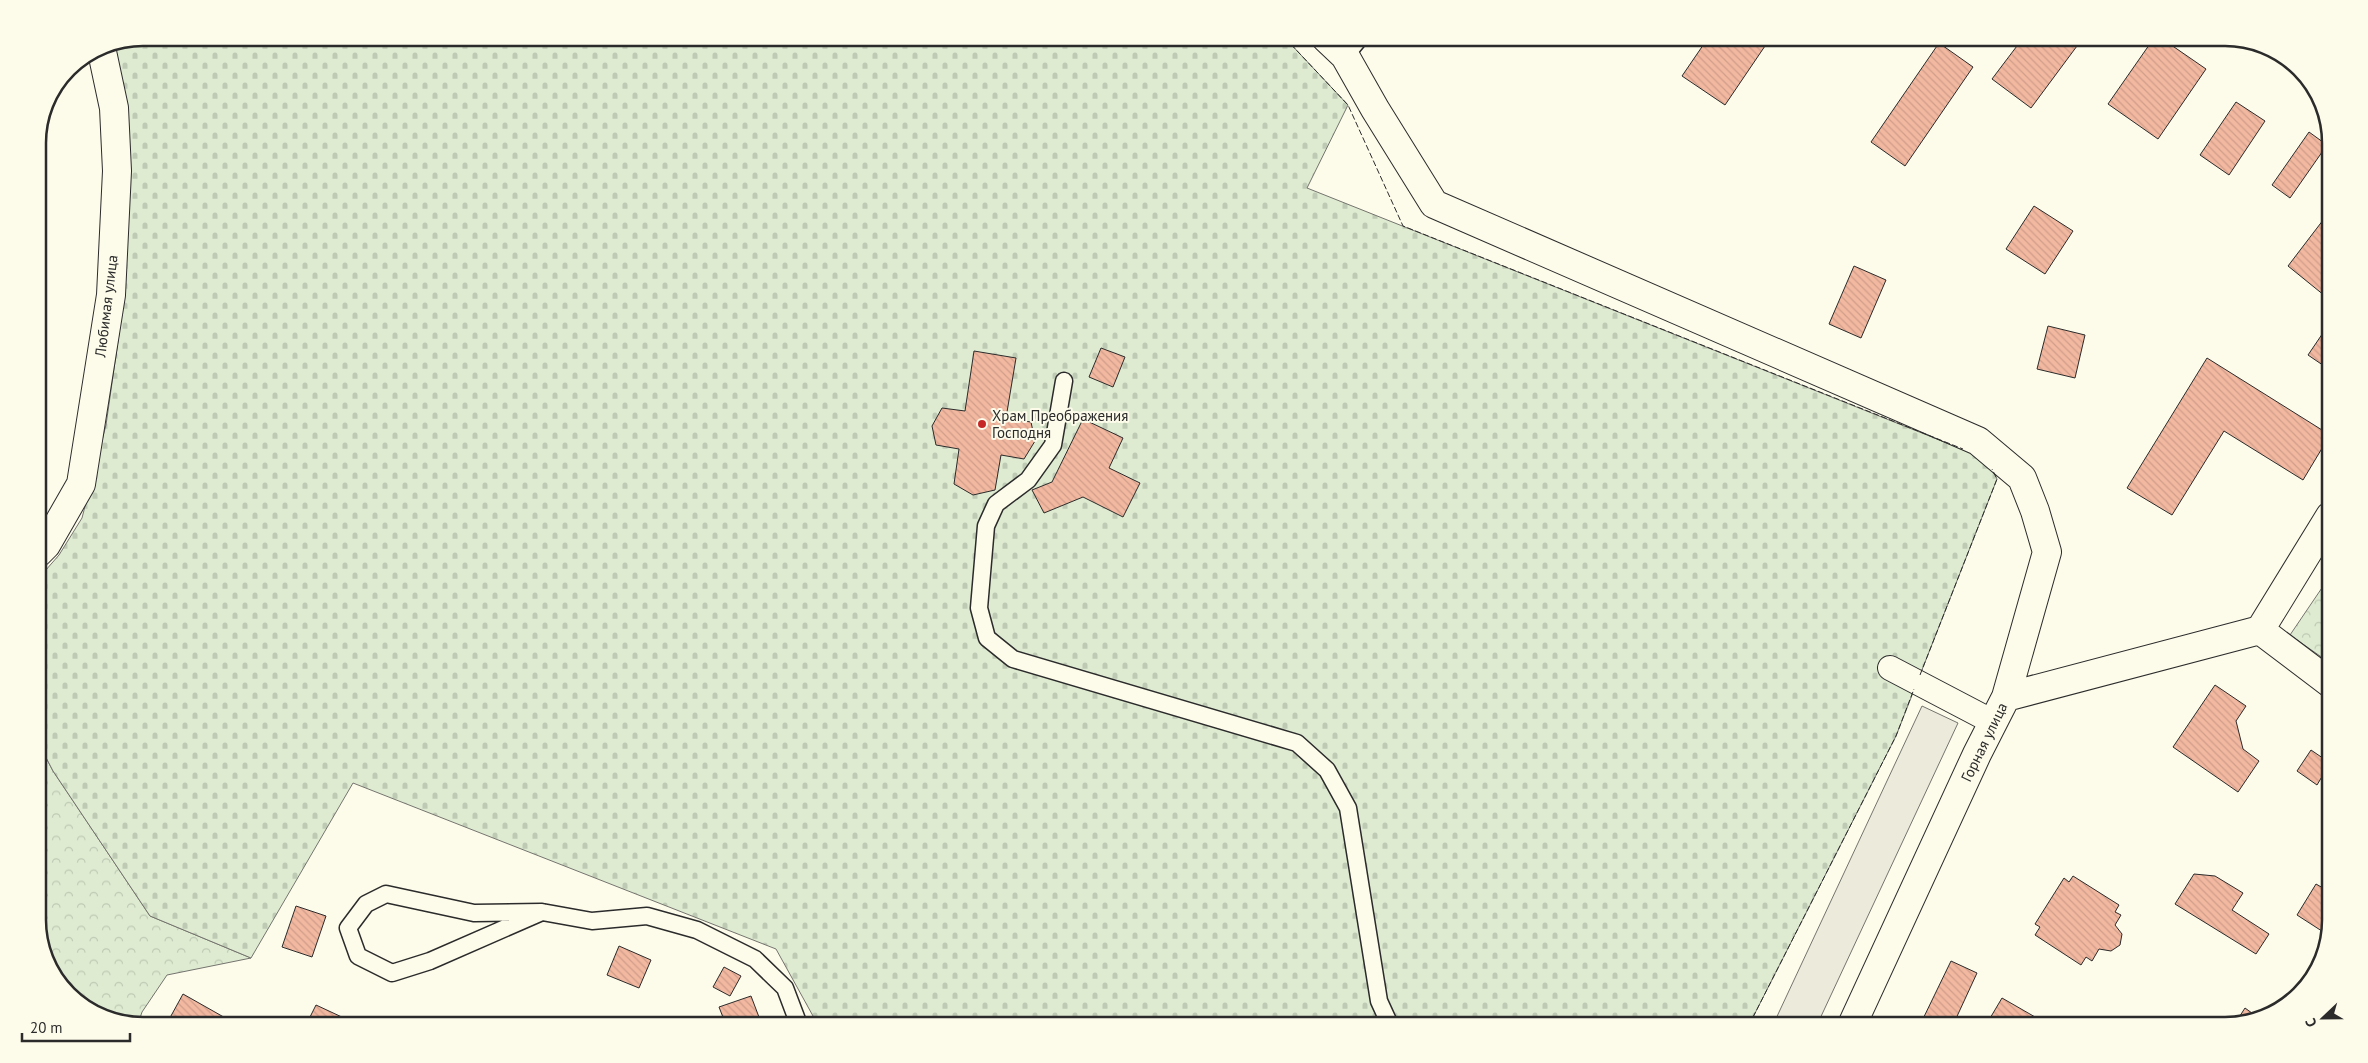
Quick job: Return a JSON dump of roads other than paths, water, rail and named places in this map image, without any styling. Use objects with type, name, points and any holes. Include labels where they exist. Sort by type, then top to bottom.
[{"type":"street","points":[[1345,46],[1375,109],[1434,204],[1978,440],[2022,478],[2048,552],[2006,697]]},
{"type":"street","name":"Любимая улица","points":[[46,544],[81,484],[111,295],[117,171],[114,108],[103,55]]},
{"type":"street","points":[[2322,529],[2260,630],[2322,677]]},
{"type":"street","name":"Горная улица","points":[[1856,1017],[2006,697],[2260,630]]},
{"type":"street","points":[[1890,668],[1993,722]]},
{"type":"lane","points":[[1064,381],[1053,445],[1028,480],[996,504],[986,526],[980,608],[987,638],[1013,658],[1297,743],[1327,770],[1348,808],[1380,1001],[1386,1017]]},
{"type":"lane","points":[[542,912],[430,961],[392,973],[358,956],[348,928],[366,904],[386,894],[474,913],[542,912],[592,921],[647,916],[696,930],[755,960],[786,988],[796,1017]]},
{"type":"place","name":"Храм Преображения Господня","points":[[982,424]]}]
